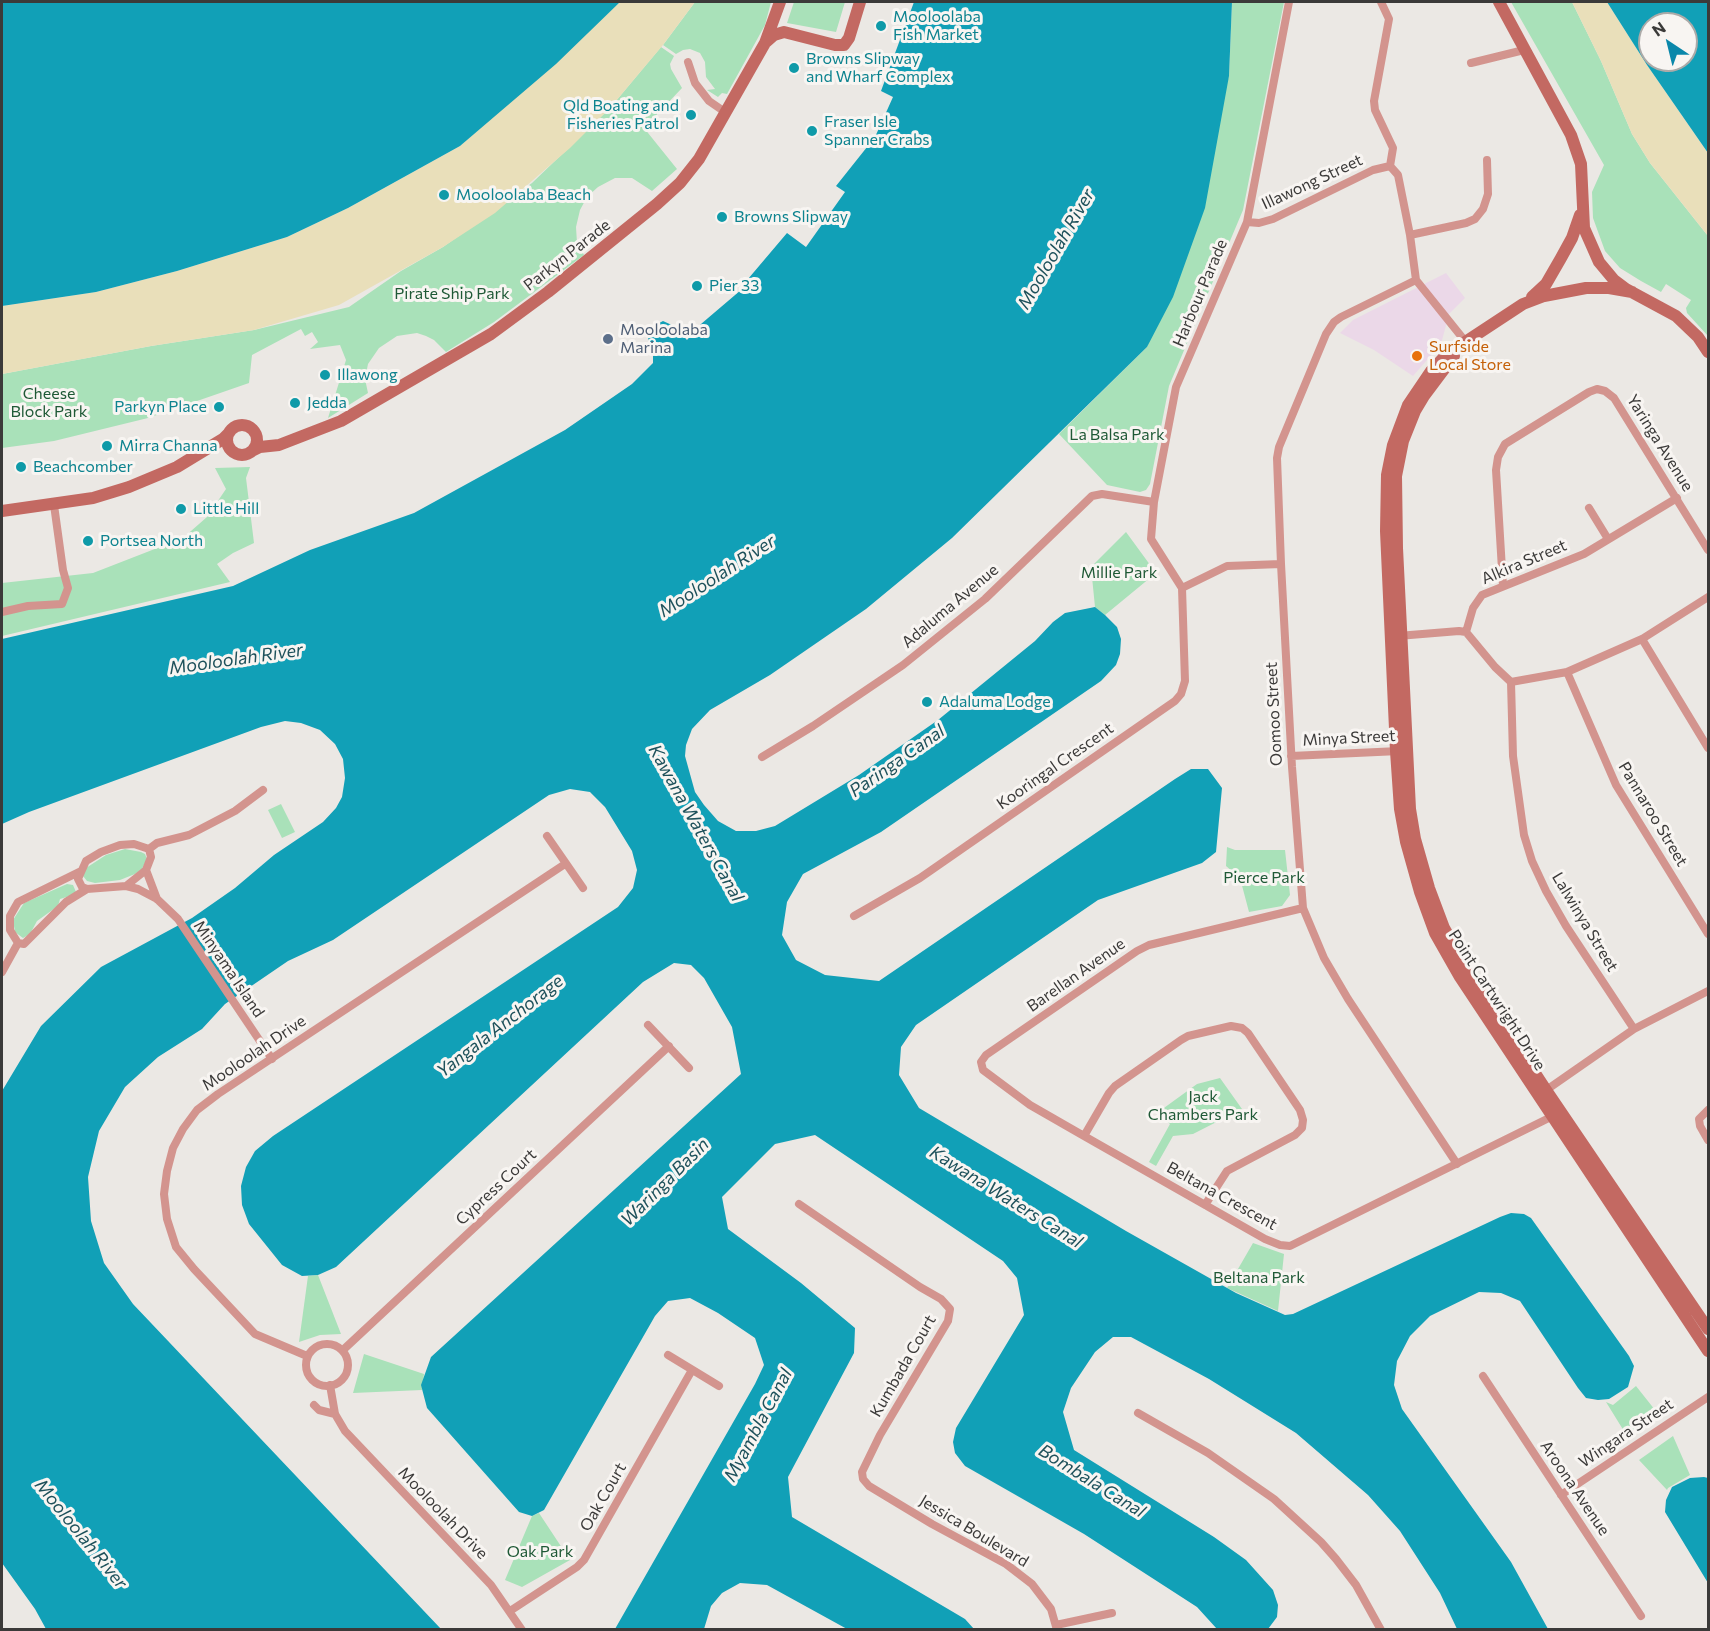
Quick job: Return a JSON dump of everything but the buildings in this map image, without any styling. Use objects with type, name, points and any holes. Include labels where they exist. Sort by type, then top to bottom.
[{"type":"street","name":"Parkyn Parade","points":[[252,451],[260,447],[276,445],[341,421],[491,334],[674,189],[699,159],[765,43],[780,2]]},
{"type":"street","points":[[776,16],[777,23],[784,32],[835,45],[844,45],[849,38],[860,2]]},
{"type":"street","name":"Harbour Parade","points":[[1182,588],[1150,538],[1154,502],[1176,387],[1247,222],[1289,2]]},
{"type":"street","points":[[1381,2],[1389,19],[1374,101],[1375,110],[1393,148],[1390,166],[1398,175],[1416,280],[1465,341]]},
{"type":"street","points":[[1499,2],[1567,126],[1577,151],[1582,179],[1584,228],[1599,262],[1614,280],[1676,316],[1698,337],[1708,352]]},
{"type":"street","name":"Parkyn Parade","points":[[765,43],[774,35],[784,32]]},
{"type":"street","points":[[1471,63],[1524,50]]},
{"type":"street","points":[[688,62],[695,83],[709,100],[725,112]]},
{"type":"street","points":[[1410,235],[1475,219],[1483,209],[1488,195],[1487,160]]},
{"type":"street","name":"Illawong Street","points":[[1247,222],[1259,223],[1273,219],[1372,170],[1390,166]]},
{"type":"street","name":"Point Cartwright Drive","points":[[1582,208],[1572,238],[1546,284],[1537,294],[1465,341],[1438,362],[1411,399],[1396,433],[1386,531],[1396,636],[1402,751],[1400,809],[1406,842],[1420,892],[1435,933],[1460,977],[1708,1329]]},
{"type":"street","name":"Oomoo Street","points":[[1416,280],[1341,317],[1334,322],[1326,334],[1279,447],[1277,458],[1281,564],[1291,756],[1304,908],[1324,958],[1348,999],[1457,1164]]},
{"type":"street","name":"Point Cartwright Drive","points":[[1515,309],[1532,300],[1579,289],[1599,288],[1632,292]]},
{"type":"street","name":"Yaringa Avenue","points":[[1503,586],[1496,470],[1498,457],[1505,444],[1597,389],[1605,391],[1614,398],[1707,544]]},
{"type":"street","points":[[2,511],[93,498],[129,487],[220,452],[227,451],[243,455],[252,451],[257,442],[256,433],[250,427],[243,425],[235,427],[226,437],[177,467]]},
{"type":"street","points":[[229,433],[228,444],[235,453]]},
{"type":"street","name":"Parkyn Parade","points":[[256,433],[267,440],[293,439]]},
{"type":"street","name":"Adaluma Avenue","points":[[762,757],[813,726],[903,665],[986,599],[1092,496],[1102,494],[1154,502]]},
{"type":"street","name":"Alkira Street","points":[[1466,632],[1476,601],[1482,595],[1584,554],[1677,498]]},
{"type":"street","points":[[2,612],[28,606],[62,604],[68,588],[63,570],[54,505]]},
{"type":"street","points":[[1589,508],[1608,539]]},
{"type":"street","points":[[1182,588],[1227,567],[1281,564]]},
{"type":"street","name":"Kooringal Crescent","points":[[854,916],[920,878],[1175,700],[1181,694],[1185,681],[1182,588]]},
{"type":"street","points":[[1396,636],[1466,632],[1495,667],[1511,682],[1567,672],[1642,639],[1708,597]]},
{"type":"street","points":[[1642,639],[1708,748]]},
{"type":"street","name":"Pannaroo Street","points":[[1567,672],[1616,785],[1708,934]]},
{"type":"street","name":"Lalwinya Street","points":[[1511,682],[1513,756],[1524,835],[1532,861],[1566,926],[1634,1029]]},
{"type":"street","name":"Minya Street","points":[[1291,756],[1402,751]]},
{"type":"street","points":[[87,889],[79,884],[81,871],[86,861],[101,852],[134,844],[149,849],[157,843],[189,835],[235,811],[262,790]]},
{"type":"street","points":[[547,836],[583,888]]},
{"type":"street","name":"Minyama Island","points":[[149,849],[151,857],[146,870],[157,899]]},
{"type":"street","name":"Mooloolah Drive","points":[[308,1356],[255,1334],[176,1247],[166,1211],[164,1194],[173,1148],[197,1110],[565,864]]},
{"type":"street","points":[[126,886],[146,870]]},
{"type":"street","points":[[18,944],[10,930],[10,916],[18,902],[81,871]]},
{"type":"street","name":"Minyama Island","points":[[2,972],[18,944],[24,944],[66,902],[87,889],[126,886],[138,889],[157,899],[178,919],[272,1059]]},
{"type":"street","name":"Barellan Avenue","points":[[981,1062],[986,1055],[1149,945],[1304,908]]},
{"type":"street","points":[[1542,1092],[1634,1029],[1708,991]]},
{"type":"street","points":[[648,1025],[689,1068]]},
{"type":"street","points":[[1084,1136],[1115,1086],[1181,1040],[1188,1036],[1231,1026],[1242,1028],[1248,1033],[1300,1110],[1303,1120],[1302,1128],[1294,1135],[1227,1171],[1205,1205]]},
{"type":"street","name":"Cypress Court","points":[[344,1350],[669,1046]]},
{"type":"street","name":"Beltana Crescent","points":[[981,1062],[983,1070],[990,1077],[1030,1105],[1265,1239],[1290,1246],[1557,1114]]},
{"type":"street","points":[[1708,1110],[1699,1119],[1700,1126],[1708,1140]]},
{"type":"street","name":"Point Cartwright Drive","points":[[1557,1114],[1708,1351]]},
{"type":"street","name":"Kumbada Court","points":[[799,1204],[941,1299],[950,1309],[948,1321],[880,1435],[862,1472]]},
{"type":"street","points":[[332,1344],[344,1350],[348,1366],[346,1373],[337,1383],[322,1385],[310,1378],[307,1371],[308,1356],[317,1346],[332,1344]]},
{"type":"street","points":[[668,1355],[719,1386]]},
{"type":"street","name":"Oak Court","points":[[510,1611],[584,1560],[692,1370]]},
{"type":"street","name":"Aroona Avenue","points":[[1483,1376],[1641,1616]]},
{"type":"street","name":"Mooloolah Drive","points":[[330,1385],[335,1414],[345,1431],[491,1585],[522,1629]]},
{"type":"street","name":"Wingara Street","points":[[1561,1495],[1708,1397]]},
{"type":"street","points":[[314,1405],[319,1410],[335,1414]]},
{"type":"street","points":[[1138,1413],[1208,1453],[1275,1499],[1322,1542],[1336,1559],[1356,1585],[1381,1629]]},
{"type":"street","name":"Jessica Boulevard","points":[[862,1472],[863,1479],[869,1486],[1006,1564],[1032,1584],[1051,1609],[1056,1627]]},
{"type":"street","points":[[1056,1627],[1112,1612]]},
{"type":"shaded area","points":[[1446,273],[1465,298],[1449,314],[1441,344],[1413,376],[1374,350],[1340,333],[1353,320]]},
{"type":"green space","points":[[695,2],[771,2],[765,25],[727,94],[722,93],[718,97],[707,90],[715,89],[706,77],[705,62],[700,53],[690,49],[676,54],[663,45]]},
{"type":"green space","points":[[794,2],[845,2],[836,32],[787,23]]},
{"type":"green space","name":"La Balsa Park","points":[[1232,2],[1284,2],[1243,210],[1169,386],[1150,484],[1146,490],[1140,492],[1107,485],[1059,434],[1147,347],[1229,76]]},
{"type":"green space","points":[[1511,2],[1572,2],[1601,61],[1632,134],[1650,163],[1708,236],[1708,336],[1687,313],[1686,308],[1691,300],[1666,284],[1661,292],[1641,281],[1620,268],[1605,251],[1593,218],[1592,192],[1604,165]]},
{"type":"green space","name":"Pirate Ship Park","points":[[661,47],[674,56],[670,64],[671,69],[682,88],[644,128],[677,169],[652,191],[632,178],[615,178],[598,187],[587,197],[580,210],[576,227],[577,243],[584,255],[494,322],[446,352],[434,340],[417,333],[397,336],[379,348],[368,364],[365,379],[368,393],[328,418],[346,360],[340,345],[310,349],[318,342],[312,332],[305,336],[301,329],[252,355],[249,383],[148,418],[54,441],[2,448],[2,374],[151,346],[254,330],[349,307],[401,271],[443,247],[532,183],[610,108]]},
{"type":"green space","points":[[250,467],[246,478],[254,543],[217,564],[230,582],[2,636],[2,583],[93,573],[183,538],[207,517],[226,489],[215,468]]},
{"type":"green space","name":"Millie Park","points":[[1126,532],[1156,573],[1105,615],[1095,607],[1091,567]]},
{"type":"green space","points":[[281,804],[295,832],[282,838],[268,810]]},
{"type":"green space","name":"Pierce Park","points":[[1227,847],[1235,850],[1285,850],[1290,895],[1282,906],[1249,912],[1240,878],[1226,866]]},
{"type":"green space","points":[[125,849],[141,852],[147,859],[142,869],[135,874],[120,880],[95,883],[87,881],[83,876],[86,868],[106,855]]},
{"type":"green space","points":[[67,884],[73,885],[76,892],[60,899],[58,906],[37,921],[30,934],[23,938],[15,932],[13,920],[24,903]]},
{"type":"green space","name":"Jack Chambers Park","points":[[1220,1078],[1242,1109],[1193,1134],[1173,1136],[1156,1166],[1149,1162],[1170,1124],[1157,1113],[1197,1084]]},
{"type":"green space","name":"Beltana Park","points":[[1253,1243],[1284,1254],[1278,1311],[1227,1288]]},
{"type":"green space","points":[[318,1275],[341,1334],[320,1335],[299,1342],[308,1276]]},
{"type":"green space","points":[[364,1354],[424,1374],[422,1390],[353,1393]]},
{"type":"green space","points":[[1636,1386],[1659,1415],[1627,1436],[1606,1402],[1613,1405]]},
{"type":"green space","points":[[1673,1436],[1690,1475],[1667,1490],[1639,1460]]},
{"type":"green space","name":"Oak Park","points":[[539,1513],[570,1560],[522,1587],[505,1580],[532,1516]]},
{"type":"sand","name":"Mooloolaba Beach","points":[[620,2],[695,2],[663,45],[610,108],[570,148],[495,213],[443,247],[339,305],[254,330],[151,346],[2,374],[2,306],[96,292],[177,271],[287,237],[348,208],[460,146]]},
{"type":"sand","points":[[1572,2],[1607,2],[1638,51],[1638,72],[1652,72],[1708,153],[1708,236],[1650,163],[1632,134],[1601,61]]},
{"type":"water","points":[[2,2],[620,2],[556,64],[460,146],[348,208],[287,237],[177,271],[96,292],[2,306]]},
{"type":"water","points":[[914,2],[1232,2],[1229,76],[1205,208],[1173,297],[1147,347],[952,538],[866,609],[770,675],[710,710],[692,729],[686,745],[685,756],[695,792],[718,821],[736,831],[756,831],[775,826],[859,775],[938,720],[1035,641],[1065,613],[1095,607],[1105,615],[1117,627],[1121,639],[1120,654],[1116,665],[1101,681],[881,832],[803,874],[787,902],[782,935],[796,960],[825,975],[879,981],[1175,779],[1191,769],[1208,769],[1222,788],[1216,852],[1202,863],[1098,900],[916,1025],[901,1047],[899,1075],[919,1108],[1126,1231],[1236,1293],[1285,1315],[1293,1314],[1500,1217],[1511,1213],[1524,1214],[1531,1218],[1629,1356],[1634,1366],[1628,1387],[1609,1399],[1586,1398],[1520,1301],[1501,1293],[1479,1292],[1430,1316],[1410,1336],[1397,1361],[1394,1385],[1402,1409],[1511,1562],[1548,1629],[1457,1629],[1440,1593],[1400,1531],[1368,1495],[1296,1433],[1209,1379],[1131,1337],[1113,1337],[1095,1352],[1071,1388],[1063,1412],[1074,1450],[1214,1537],[1246,1560],[1273,1590],[1278,1605],[1277,1617],[1268,1629],[1217,1629],[1197,1607],[1084,1534],[965,1466],[955,1453],[953,1442],[956,1428],[1024,1315],[1017,1278],[1003,1261],[815,1135],[775,1144],[722,1197],[728,1229],[801,1283],[855,1328],[854,1353],[788,1477],[792,1517],[965,1619],[974,1629],[847,1629],[767,1585],[740,1583],[722,1593],[711,1606],[704,1629],[615,1629],[755,1384],[764,1365],[755,1338],[718,1313],[690,1298],[668,1301],[655,1316],[544,1510],[532,1516],[519,1512],[427,1408],[421,1385],[431,1357],[741,1074],[732,1027],[704,978],[691,965],[674,963],[643,982],[336,1267],[318,1275],[302,1276],[282,1265],[249,1224],[242,1205],[241,1186],[246,1167],[255,1151],[273,1136],[618,907],[633,888],[637,870],[632,851],[605,807],[590,792],[570,789],[549,795],[333,940],[288,961],[225,1004],[202,1029],[158,1057],[125,1087],[99,1131],[88,1177],[91,1221],[104,1263],[133,1304],[441,1629],[46,1629],[35,1609],[2,1563],[2,1091],[41,1026],[101,967],[192,918],[235,888],[274,855],[323,822],[336,808],[342,797],[345,778],[343,759],[335,744],[320,730],[301,723],[285,721],[261,727],[2,824],[2,639],[233,586],[310,550],[414,513],[565,430],[632,384],[653,363],[653,356],[649,353],[650,345],[646,330],[663,321],[674,326],[687,340],[701,324],[748,284],[748,279],[787,233],[806,247],[845,192],[836,186],[875,137],[893,97],[881,91]]},
{"type":"water","points":[[1607,2],[1708,2],[1708,153],[1652,72],[1698,72],[1698,12],[1638,12],[1638,51]]},
{"type":"water","points":[[1690,1478],[1708,1478],[1708,1583],[1665,1512],[1666,1500],[1672,1487]]},
{"type":"place","name":"Mooloolaba Fish Market","points":[[881,26]]},
{"type":"place","name":"Browns Slipway and Wharf Complex","points":[[794,68]]},
{"type":"place","name":"Qld Boating and Fisheries Patrol","points":[[691,115]]},
{"type":"place","name":"Fraser Isle Spanner Crabs","points":[[812,131]]},
{"type":"place","name":"Mooloolaba Beach","points":[[444,195]]},
{"type":"place","name":"Browns Slipway","points":[[722,217]]},
{"type":"place","name":"Pier 33","points":[[697,286]]},
{"type":"place","name":"Mooloolaba Marina","points":[[608,339]]},
{"type":"place","name":"Surfside Local Store","points":[[1417,356]]},
{"type":"place","name":"Illawong","points":[[325,375]]},
{"type":"place","name":"Jedda","points":[[295,403]]},
{"type":"place","name":"Parkyn Place","points":[[219,407]]},
{"type":"place","name":"Mirra Channa","points":[[107,446]]},
{"type":"place","name":"Beachcomber","points":[[21,467]]},
{"type":"place","name":"Little Hill","points":[[181,509]]},
{"type":"place","name":"Portsea North","points":[[88,541]]},
{"type":"place","name":"Adaluma Lodge","points":[[927,702]]},
{"type":"water label","name":"Mooloolah River","points":[[1056,249]]},
{"type":"water label","name":"Mooloolah River","points":[[717,576]]},
{"type":"water label","name":"Mooloolah River","points":[[236,659]]},
{"type":"water label","name":"Paringa Canal","points":[[897,761]]},
{"type":"water label","name":"Kawana Waters Canal","points":[[696,823]]},
{"type":"water label","name":"Yangala Anchorage","points":[[500,1026]]},
{"type":"water label","name":"Waringa Basin","points":[[665,1182]]},
{"type":"water label","name":"Kawana Waters Canal","points":[[1006,1197]]},
{"type":"water label","name":"Myambla Canal","points":[[758,1425]]},
{"type":"water label","name":"Bombala Canal","points":[[1092,1481]]},
{"type":"water label","name":"Mooloolah River","points":[[81,1534]]},
{"type":"park label","name":"Cheese Block Park","points":[[49,403]]}]
